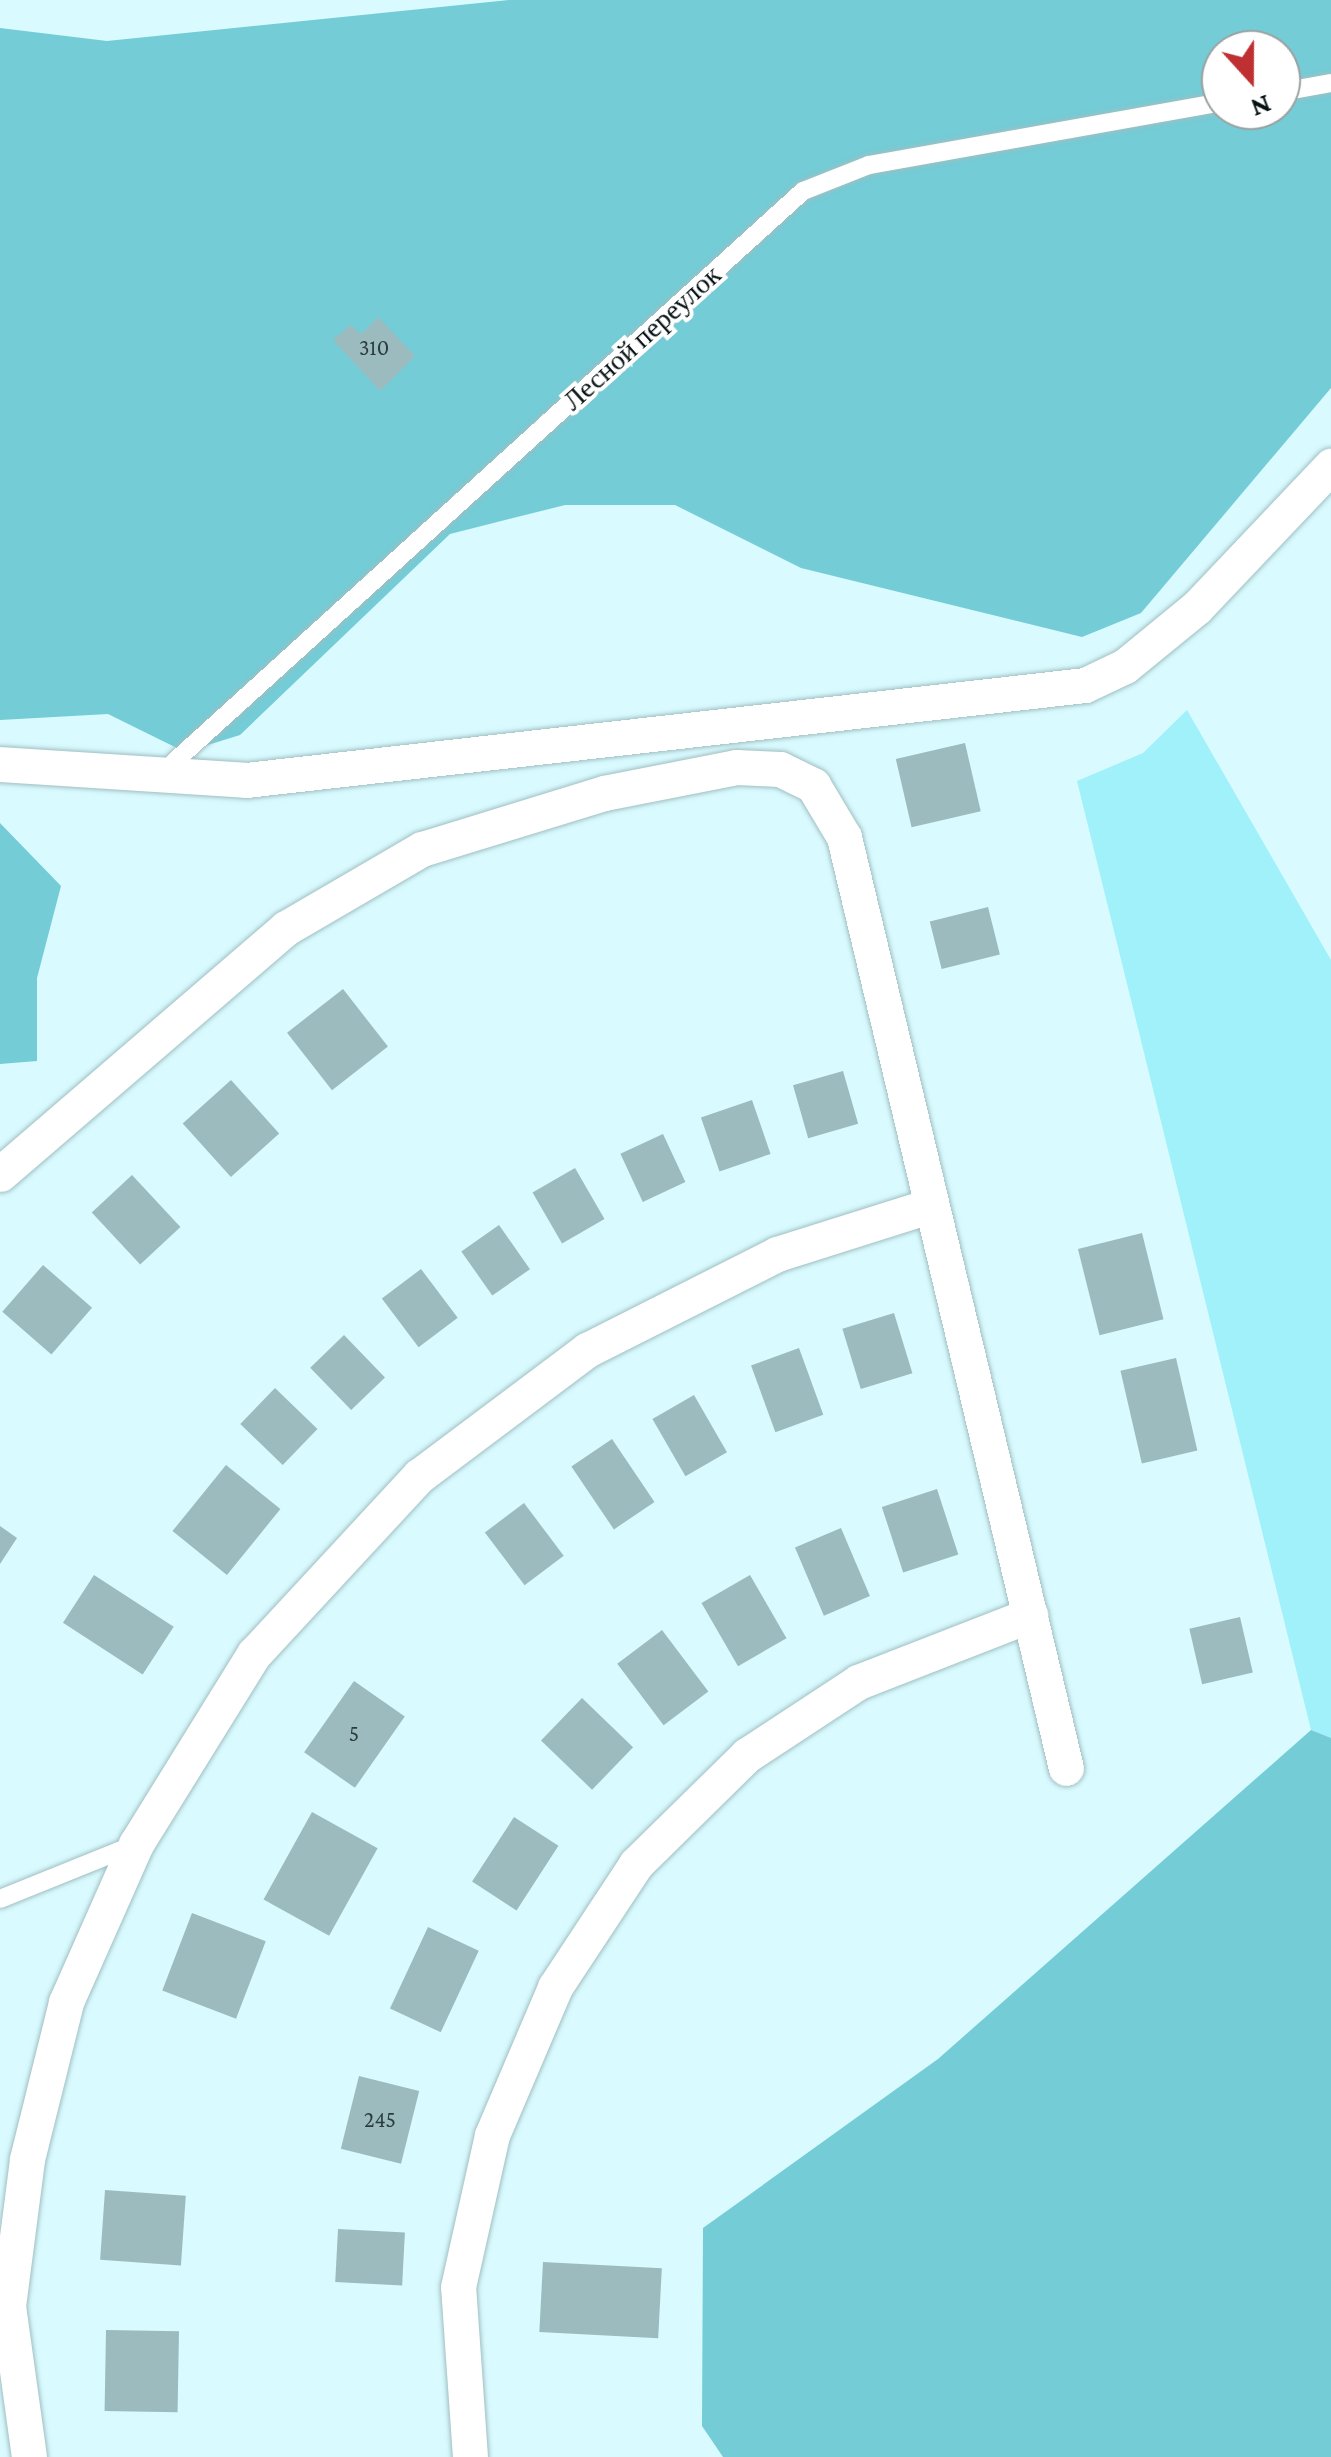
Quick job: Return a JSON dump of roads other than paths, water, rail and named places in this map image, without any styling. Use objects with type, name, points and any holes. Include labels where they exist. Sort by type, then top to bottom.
[{"type":"street","points":[[0,764],[246,780],[1085,685],[1124,666],[1197,607],[1331,466]]},
{"type":"street","points":[[0,1174],[286,928],[422,849],[604,793],[736,767],[780,769],[830,806],[1066,1768]]},
{"type":"street","points":[[29,2457],[8,2306],[26,2158],[66,2002],[136,1844],[254,1654],[419,1476],[587,1350],[777,1254],[929,1206]]},
{"type":"street","points":[[470,2457],[458,2287],[492,2135],[555,1987],[626,1879],[747,1755],[858,1682],[1030,1616]]},
{"type":"lane","points":[[1301,88],[1331,83]]},
{"type":"lane","name":"Лесной переулок","points":[[163,772],[803,191],[869,166],[1201,106]]},
{"type":"lane","points":[[0,1899],[136,1844]]}]
